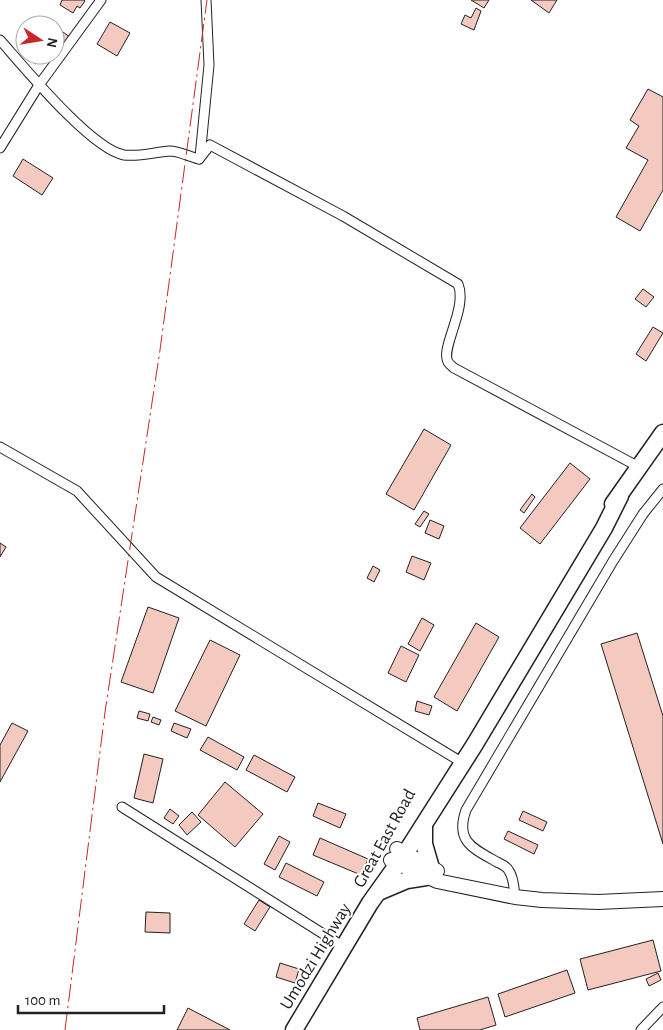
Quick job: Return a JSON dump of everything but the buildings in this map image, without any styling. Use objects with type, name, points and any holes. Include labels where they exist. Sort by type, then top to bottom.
[{"type":"highway","name":"Great East Road","points":[[398,857],[458,760],[546,607],[599,523],[663,433]]},
{"type":"highway","name":"Great East Road","points":[[375,897],[375,888],[424,825],[458,760]]},
{"type":"highway","points":[[375,897],[407,880],[428,873],[424,844],[424,825]]},
{"type":"highway","name":"Umodzi Highway","points":[[294,1030],[375,897]]},
{"type":"main road","points":[[398,857],[428,873],[459,884],[515,897],[598,902],[663,899]]},
{"type":"street","points":[[0,148],[39,85],[101,0]]},
{"type":"street","points":[[199,159],[209,65],[206,0]]},
{"type":"street","points":[[0,40],[49,96],[103,146],[125,155],[148,155],[172,151],[199,159]]},
{"type":"street","points":[[199,159],[210,144],[343,216],[458,284],[462,292],[447,352],[448,362],[454,368],[639,467]]},
{"type":"street","points":[[0,448],[78,490],[156,577],[458,760]]},
{"type":"street","points":[[515,897],[509,870],[504,865],[474,849],[465,840],[462,831],[462,821],[466,810],[613,561],[643,514],[663,489]]},
{"type":"street","points":[[122,807],[344,947]]},
{"type":"street","points":[[641,1030],[663,1007]]},
{"type":"power","points":[[65,1030],[105,712],[160,350],[207,0]]}]
